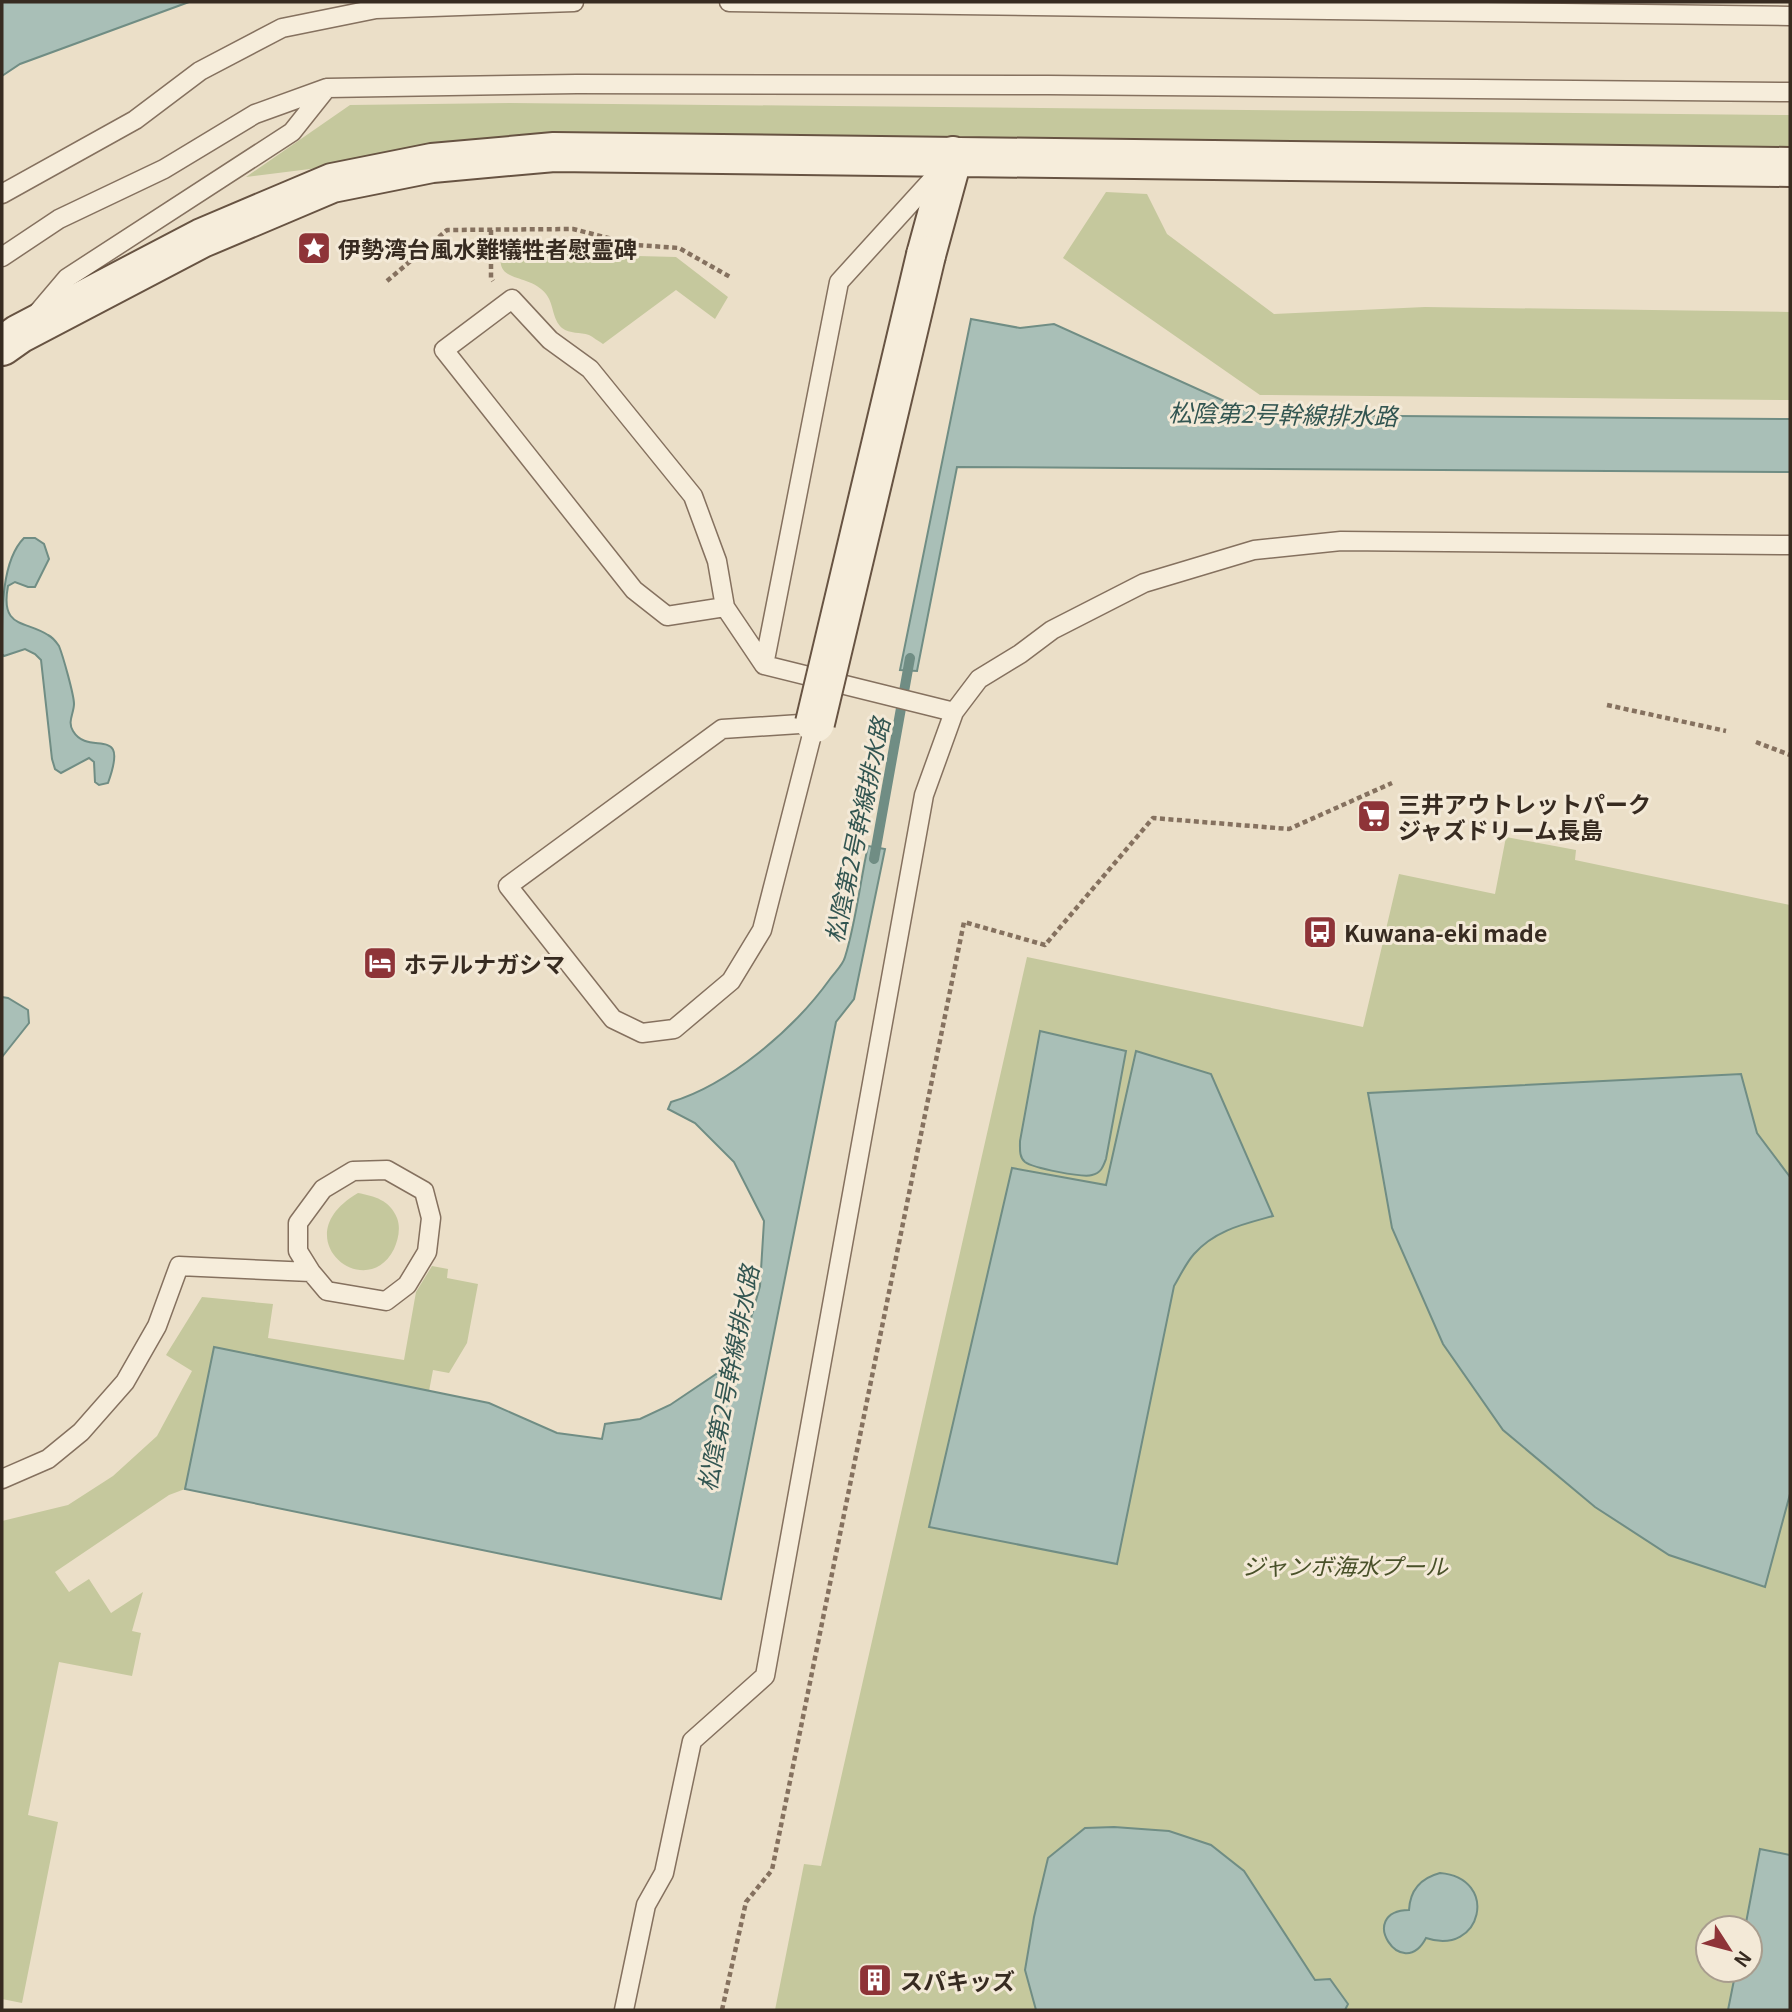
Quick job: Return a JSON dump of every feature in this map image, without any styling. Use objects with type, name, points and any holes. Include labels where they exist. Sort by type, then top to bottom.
[{"type":"street","points":[[10,340],[202,238],[332,183],[432,163],[554,152],[1790,167]]},
{"type":"street","points":[[815,723],[926,255],[953,156]]},
{"type":"lane","points":[[2,194],[135,121],[200,71],[282,28],[376,9],[574,2]]},
{"type":"lane","points":[[729,2],[1790,16]]},
{"type":"lane","points":[[2,257],[59,219],[164,169],[256,114],[327,88],[577,84],[1048,85],[1790,92]]},
{"type":"lane","points":[[10,340],[67,278],[292,132],[327,88]]},
{"type":"lane","points":[[764,665],[839,282],[953,156]]},
{"type":"lane","points":[[725,607],[667,616],[634,590],[443,350],[512,299],[550,340],[590,369],[693,495],[717,561],[725,607],[764,665],[954,712]]},
{"type":"lane","points":[[624,2010],[646,1905],[664,1873],[692,1741],[765,1676],[924,795],[954,712],[979,680],[1052,630],[1144,583],[1254,550],[1341,541],[1790,545]]},
{"type":"lane","points":[[815,723],[762,930],[731,981],[674,1029],[642,1033],[613,1019],[508,886],[722,729],[815,723]]},
{"type":"lane","points":[[2,1479],[48,1459],[81,1433],[125,1382],[157,1326],[179,1266],[311,1272],[327,1290],[386,1301],[407,1284],[427,1252],[431,1217],[424,1191],[387,1170],[353,1171],[323,1189],[298,1223],[298,1251],[311,1272]]},
{"type":"path","points":[[387,281],[447,230],[573,229],[636,245],[679,248],[732,278]]},
{"type":"path","points":[[491,230],[491,278],[512,299]]},
{"type":"path","points":[[1607,705],[1726,731]]},
{"type":"path","points":[[1756,742],[1790,755]]},
{"type":"path","points":[[722,2010],[746,1902],[772,1870],[964,922],[1045,945],[1153,818],[1289,828],[1392,783]]},
{"type":"green space","points":[[510,103],[1790,115],[1790,152],[334,166],[246,177],[350,105]]},
{"type":"green space","points":[[1106,192],[1147,194],[1167,234],[1274,314],[1425,307],[1790,312],[1790,400],[1260,395],[1063,258]]},
{"type":"green space","points":[[506,241],[575,241],[638,256],[676,257],[728,297],[715,319],[676,290],[603,344],[589,335],[562,328],[546,294],[529,282],[505,272],[501,265],[501,256]]},
{"type":"green space","name":"ジャンボ海水プール","points":[[1506,837],[1576,850],[1575,860],[1790,905],[1790,2010],[775,2010],[804,1864],[821,1866],[1027,957],[1363,1027],[1399,874],[1495,894]]},
{"type":"green space","points":[[358,1193],[376,1197],[386,1203],[394,1212],[399,1226],[394,1249],[381,1264],[366,1270],[350,1267],[337,1258],[329,1245],[328,1228],[337,1210]]},
{"type":"green space","points":[[432,1266],[448,1269],[447,1278],[478,1284],[467,1343],[449,1373],[433,1370],[429,1391],[214,1347],[185,1489],[169,1495],[55,1572],[69,1592],[89,1579],[111,1613],[143,1592],[132,1631],[141,1633],[132,1676],[59,1662],[28,1815],[58,1822],[22,2003],[2,1999],[2,1521],[68,1505],[113,1476],[157,1436],[192,1371],[166,1355],[202,1297],[273,1304],[268,1338],[404,1360],[416,1292]]},
{"type":"water","points":[[2,2],[189,2],[20,64],[2,76]]},
{"type":"water","points":[[971,319],[1020,328],[1054,324],[1255,415],[1790,419],[1790,472],[957,467],[917,671],[900,670]]},
{"type":"water","points":[[24,538],[35,538],[44,544],[49,559],[35,587],[15,582],[8,586],[8,610],[16,621],[48,635],[59,646],[74,699],[71,728],[88,742],[111,747],[114,753],[108,783],[99,785],[95,782],[94,762],[89,758],[61,773],[55,769],[41,660],[25,649],[4,656],[2,654],[6,576],[16,548]]},
{"type":"water","points":[[868,846],[885,849],[854,999],[836,1022],[721,1599],[185,1489],[214,1347],[489,1403],[557,1433],[602,1439],[605,1424],[640,1419],[670,1405],[716,1374],[744,1343],[760,1286],[764,1221],[734,1162],[695,1123],[668,1109],[671,1102],[693,1094],[738,1069],[780,1035],[839,968],[844,960],[852,930]]},
{"type":"water","points":[[2,997],[28,1010],[29,1023],[2,1057]]},
{"type":"water","points":[[1040,1031],[1126,1051],[1106,1159],[1095,1174],[1087,1176],[1047,1170],[1025,1162],[1020,1153]]},
{"type":"water","points":[[1136,1051],[1211,1074],[1273,1216],[1231,1229],[1211,1239],[1191,1258],[1174,1286],[1117,1564],[929,1527],[1012,1168],[1106,1185]]},
{"type":"water","points":[[1741,1074],[1757,1133],[1790,1177],[1790,1494],[1765,1587],[1669,1555],[1595,1507],[1503,1430],[1443,1344],[1392,1228],[1368,1093]]},
{"type":"water","points":[[1085,1828],[1169,1831],[1211,1845],[1244,1871],[1315,1980],[1330,1979],[1348,2004],[1345,2010],[1036,2010],[1025,1970],[1048,1858]]},
{"type":"water","points":[[1760,1849],[1790,1855],[1790,2010],[1728,2010],[1733,1984],[1764,1984],[1764,1914],[1748,1914]]},
{"type":"water","points":[[1440,1873],[1459,1878],[1471,1888],[1477,1901],[1471,1927],[1460,1937],[1445,1941],[1426,1938],[1416,1950],[1406,1953],[1396,1950],[1388,1942],[1384,1931],[1386,1921],[1393,1913],[1409,1910],[1412,1896],[1418,1886],[1427,1878]]},
{"type":"waterway","name":"松陰第2号幹線排水路","points":[[874,859],[910,658]]},
{"type":"place","name":"伊勢湾台風水難犠牲者慰霊碑","points":[[314,248]]},
{"type":"place","name":"三井アウトレットパーク ジャズドリーム長島","points":[[1374,816]]},
{"type":"place","name":"Kuwana-eki made","points":[[1320,932]]},
{"type":"place","name":"ホテルナガシマ","points":[[380,963]]},
{"type":"place","name":"スパキッズ","points":[[875,1980]]}]
